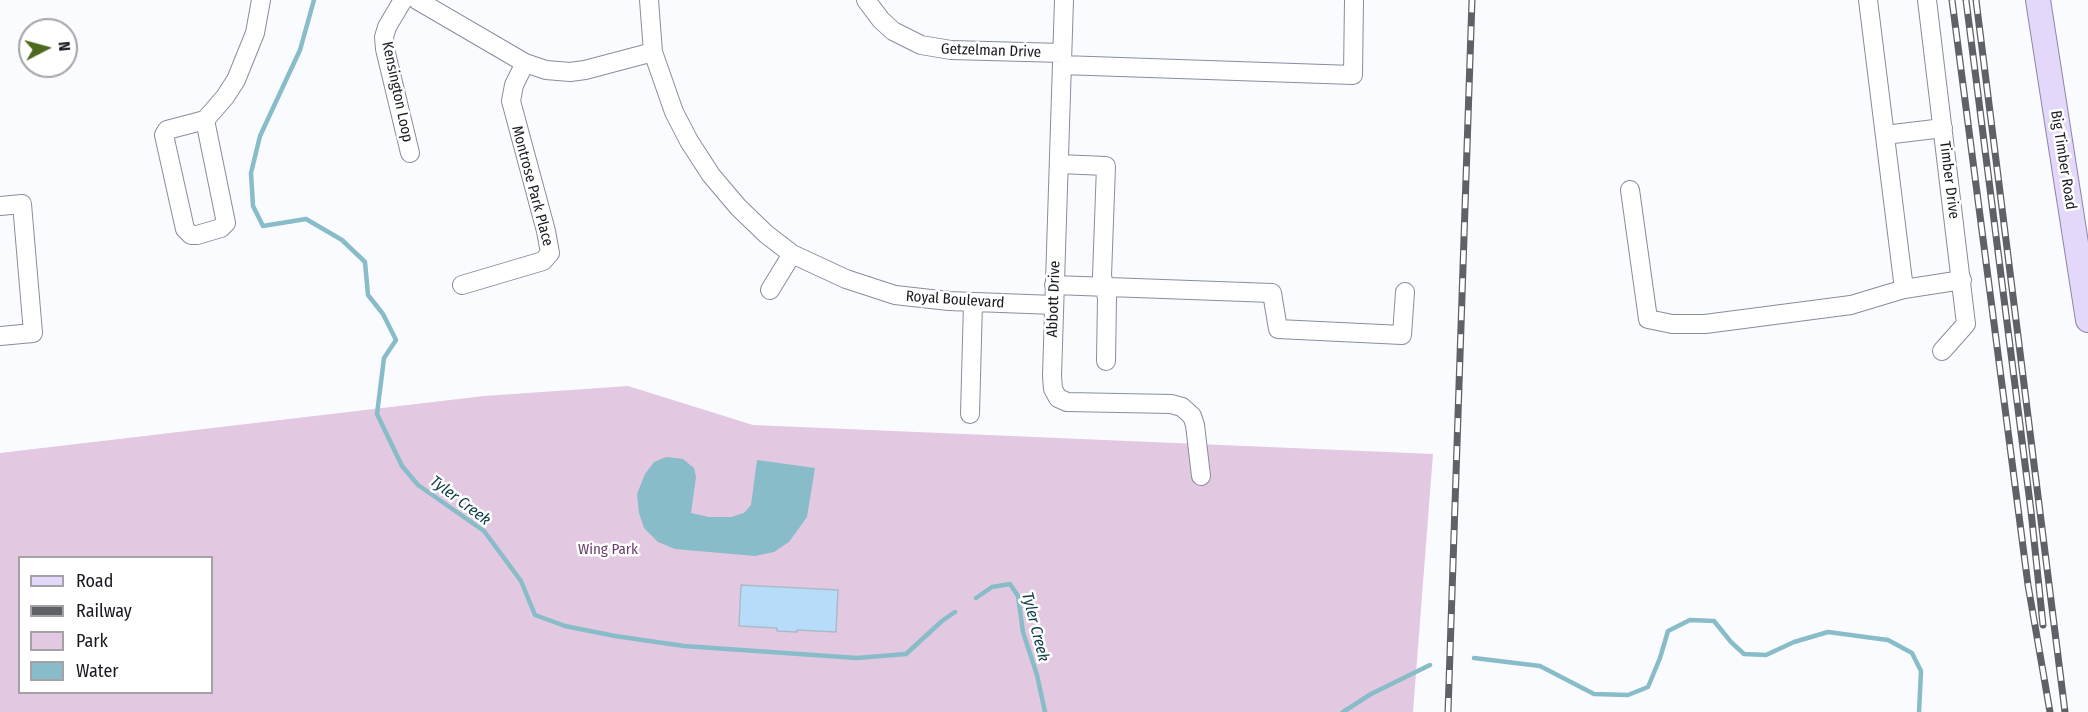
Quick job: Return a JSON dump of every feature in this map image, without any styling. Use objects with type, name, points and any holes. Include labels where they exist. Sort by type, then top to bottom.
[{"type":"main road","name":"Big Timber Road","points":[[2038,0],[2088,320]]},
{"type":"street","points":[[205,120],[226,223],[221,228],[191,235],[185,229],[164,135],[167,130],[205,120],[225,97],[236,80],[255,33],[261,0]]},
{"type":"street","name":"Kensington Loop","points":[[403,0],[387,27],[384,37],[410,153]]},
{"type":"street","points":[[417,0],[439,5],[525,63],[546,70],[570,72],[653,52]]},
{"type":"street","name":"Royal Boulevard","points":[[649,0],[653,52],[674,112],[688,141],[711,175],[738,207],[766,234],[792,254],[846,279],[895,295],[973,303],[1054,305]]},
{"type":"street","name":"Getzelman Drive","points":[[866,0],[887,26],[907,40],[951,50],[1062,59],[1353,75],[1354,0]]},
{"type":"street","name":"Abbott Drive","points":[[1064,0],[1054,285],[1053,388],[1058,398],[1073,403],[1164,404],[1182,407],[1191,416],[1195,425],[1201,476]]},
{"type":"street","points":[[1868,0],[1904,289]]},
{"type":"street","name":"Timber Drive","points":[[1927,0],[1966,324],[1942,351]]},
{"type":"street","name":"Montrose Park Place","points":[[462,285],[543,261],[550,253],[511,101],[514,85],[525,63]]},
{"type":"street","points":[[1885,135],[1943,128]]},
{"type":"street","points":[[1059,164],[1106,166],[1102,276],[1107,298],[1106,361]]},
{"type":"street","points":[[1630,190],[1648,319],[1672,324],[1705,324],[1851,305],[1904,289],[1962,280]]},
{"type":"street","points":[[0,206],[22,204],[33,333],[0,336]]},
{"type":"street","points":[[770,290],[792,254]]},
{"type":"street","points":[[1054,285],[1272,293],[1278,329],[1402,334],[1405,292]]},
{"type":"street","points":[[970,414],[973,303]]},
{"type":"green space","name":"Wing Park","points":[[628,386],[753,425],[1433,454],[1413,712],[0,712],[0,453],[484,396]]},
{"type":"water","points":[[666,457],[683,459],[694,468],[696,477],[691,513],[709,517],[731,517],[744,513],[751,505],[757,460],[815,468],[807,517],[789,542],[774,552],[755,556],[675,549],[658,542],[644,528],[639,513],[637,494],[645,474],[654,462]]},
{"type":"building","points":[[741,585],[838,590],[836,632],[777,631],[777,628],[739,626]]},
{"type":"waterway","name":"Tyler Creek","points":[[314,0],[300,50],[260,136],[251,173],[253,206],[263,226],[306,219],[342,240],[365,262],[368,295],[383,314],[396,340],[384,358],[377,414],[402,466],[418,485],[484,531],[521,581],[535,615],[565,626],[684,646],[857,658],[906,654],[955,612]]},
{"type":"waterway","name":"Tyler Creek","points":[[976,598],[992,587],[1010,584],[1018,596],[1023,632],[1037,675],[1045,712]]},
{"type":"waterway","name":"Tyler Creek","points":[[1474,658],[1540,666],[1594,694],[1628,695],[1648,687],[1668,631],[1690,620],[1714,621],[1744,654],[1766,655],[1794,642],[1828,632],[1888,640],[1912,653],[1921,671],[1919,712]]},
{"type":"waterway","name":"Tyler Creek","points":[[1343,712],[1371,694],[1430,665]]},
{"type":"railway","points":[[1448,712],[1472,0]]},
{"type":"railway","points":[[1952,0],[2028,585],[2050,712]]},
{"type":"railway","points":[[1966,0],[2031,511],[2043,625]]},
{"type":"railway","points":[[1976,0],[2065,712]]}]
